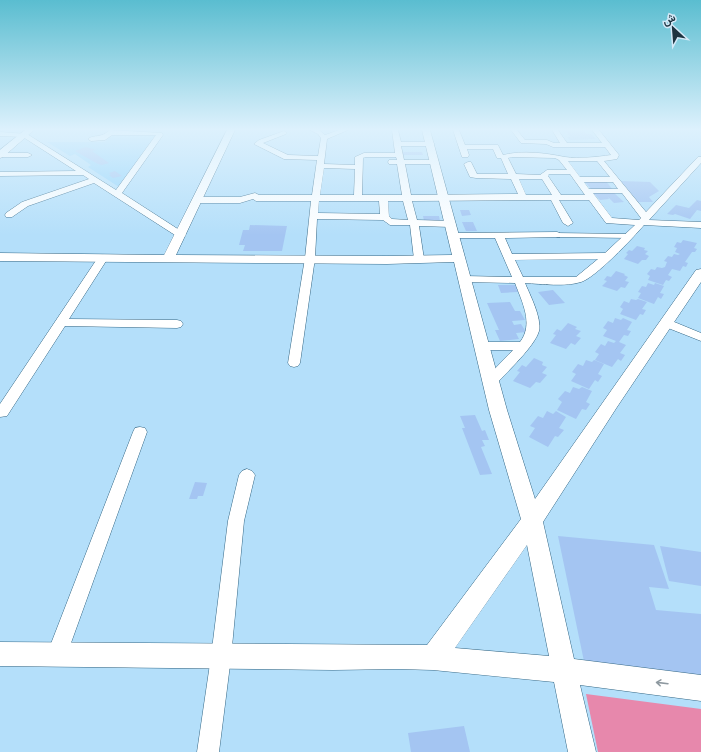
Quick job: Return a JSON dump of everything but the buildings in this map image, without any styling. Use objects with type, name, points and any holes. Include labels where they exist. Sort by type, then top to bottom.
[{"type":"street","points":[[74,165],[181,235]]},
{"type":"street","points":[[117,194],[138,165]]},
{"type":"street","points":[[169,257],[214,165]]},
{"type":"street","points":[[294,363],[310,258],[313,216],[320,165]]},
{"type":"street","points":[[358,165],[358,198]]},
{"type":"street","points":[[401,165],[407,198],[414,224],[419,259]]},
{"type":"street","points":[[436,165],[498,410],[532,521],[582,752]]},
{"type":"street","points":[[469,165],[473,175],[476,176],[544,176],[547,172],[572,172]]},
{"type":"street","points":[[507,165],[522,194],[518,198]]},
{"type":"street","points":[[567,165],[609,221],[701,224]]},
{"type":"street","points":[[604,165],[624,191],[644,221]]},
{"type":"street","points":[[464,279],[578,280],[590,272],[630,236],[663,198],[695,165]]},
{"type":"street","points":[[0,174],[85,173]]},
{"type":"street","points":[[544,176],[568,223]]},
{"type":"street","points":[[578,179],[615,180]]},
{"type":"street","points":[[9,215],[25,204],[95,180]]},
{"type":"street","points":[[198,200],[240,200],[255,197],[518,198],[556,197],[624,191]]},
{"type":"street","points":[[383,198],[385,217],[392,223],[414,224],[499,235],[630,236]]},
{"type":"street","points":[[313,216],[385,217]]},
{"type":"street","points":[[491,380],[523,346],[533,331],[533,322],[518,280],[499,235]]},
{"type":"street","points":[[508,257],[608,256]]},
{"type":"street","points":[[0,257],[459,258]]},
{"type":"street","points":[[0,412],[2,412],[103,258]]},
{"type":"street","points":[[433,658],[532,521],[701,273]]},
{"type":"street","points":[[60,322],[177,324]]},
{"type":"street","points":[[667,323],[701,337]]},
{"type":"street","points":[[481,346],[523,346]]},
{"type":"street","points":[[57,654],[140,432]]},
{"type":"street","points":[[208,752],[221,657],[236,521],[247,475]]},
{"type":"street","points":[[0,654],[433,658],[564,670],[701,688]]},
{"type":"shaded area","points":[[91,165],[135,165],[119,187],[88,167]]},
{"type":"shaded area","points":[[586,694],[701,709],[701,752],[598,752]]}]
